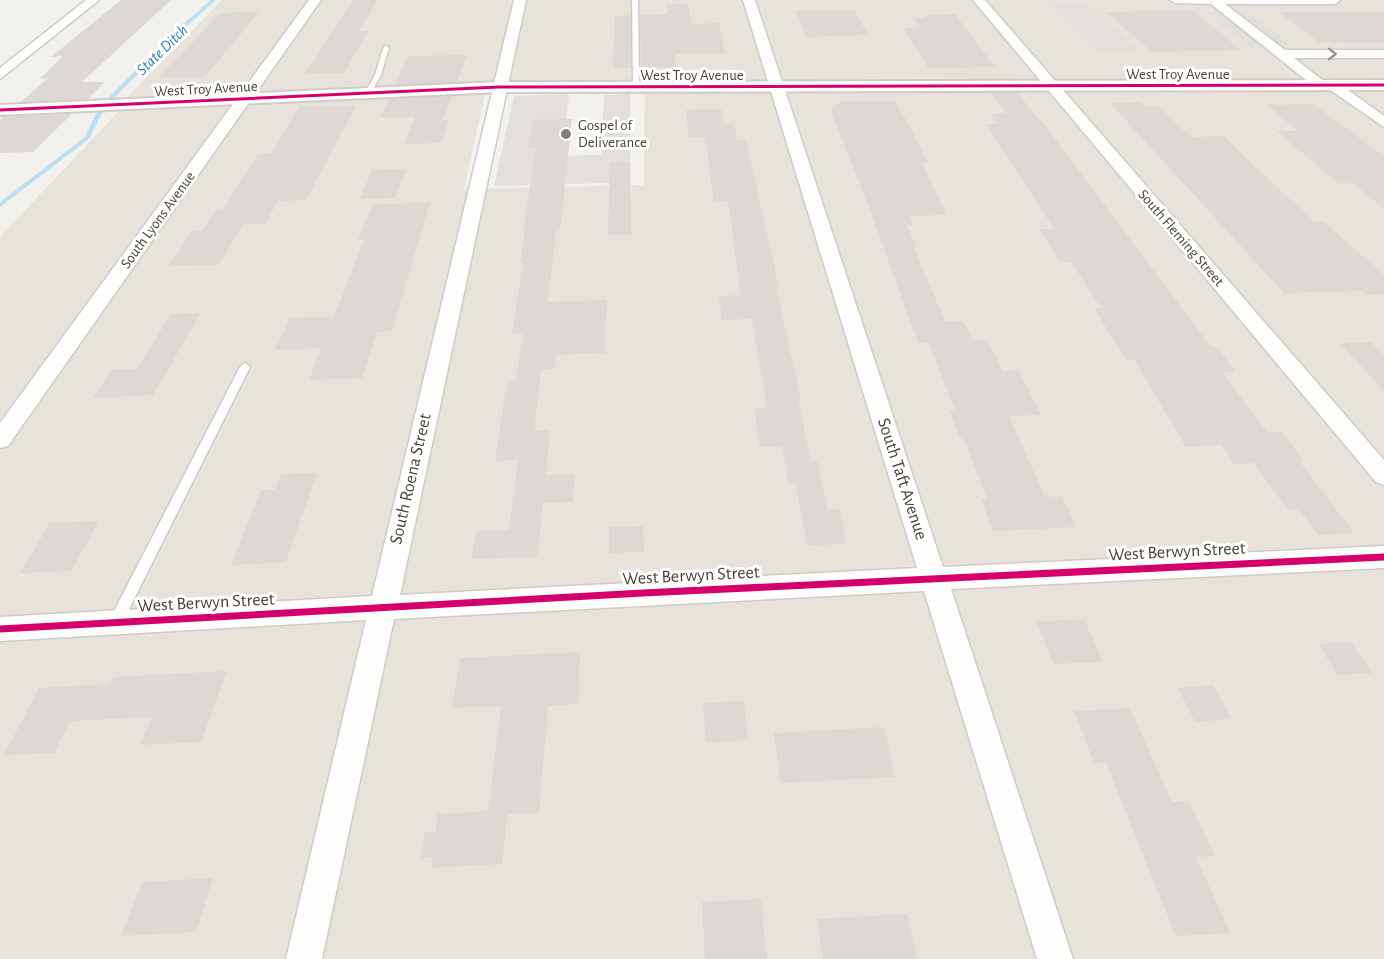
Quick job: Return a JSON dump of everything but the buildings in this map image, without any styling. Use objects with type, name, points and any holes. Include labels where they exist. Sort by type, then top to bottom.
[{"type":"street","points":[[0,75],[93,0]]},
{"type":"street","name":"South Lyons Avenue","points":[[0,440],[315,0]]},
{"type":"street","name":"South Roena Street","points":[[304,959],[520,0]]},
{"type":"street","name":"South Taft Avenue","points":[[750,0],[1054,959]]},
{"type":"street","name":"South Fleming Street","points":[[979,0],[1384,476]]},
{"type":"street","points":[[1176,0],[1335,1]]},
{"type":"street","points":[[1214,1],[1280,54],[1384,123]]},
{"type":"street","points":[[1280,54],[1384,54]]},
{"type":"street","name":"West Troy Avenue","points":[[0,110],[499,87],[1384,85]]},
{"type":"street","name":"West Berwyn Street","points":[[0,629],[934,578],[1384,557]]},
{"type":"lane","points":[[635,0],[636,87]]},
{"type":"lane","points":[[368,93],[378,75],[386,47]]},
{"type":"lane","points":[[115,623],[244,367]]},
{"type":"shaded area","points":[[222,0],[1384,0],[1384,78],[484,83],[127,97]]},
{"type":"shaded area","points":[[1241,0],[1338,0],[1350,8],[1251,8]]},
{"type":"shaded area","points":[[1050,4],[1092,6],[1140,51],[1099,52]]},
{"type":"shaded area","points":[[1247,11],[1292,45],[1281,45],[1286,49],[1253,49],[1206,12]]},
{"type":"shaded area","points":[[1384,90],[1384,959],[0,959],[0,237],[118,112],[485,94],[464,189],[644,185],[645,93]]},
{"type":"shaded area","points":[[569,94],[566,120],[528,148],[561,147],[561,156],[601,155],[604,95],[630,94],[630,171],[610,183],[494,186],[514,96]]},
{"type":"waterway","name":"State Ditch","points":[[110,99],[175,34],[214,0]]},
{"type":"waterway","name":"State Ditch","points":[[0,205],[87,138],[100,111]]},
{"type":"cycle path","points":[[0,110],[499,87],[1384,85]]},
{"type":"cycle path","points":[[0,629],[643,593],[1384,557]]},
{"type":"place","name":"Gospel of Deliverance","points":[[566,134]]}]
